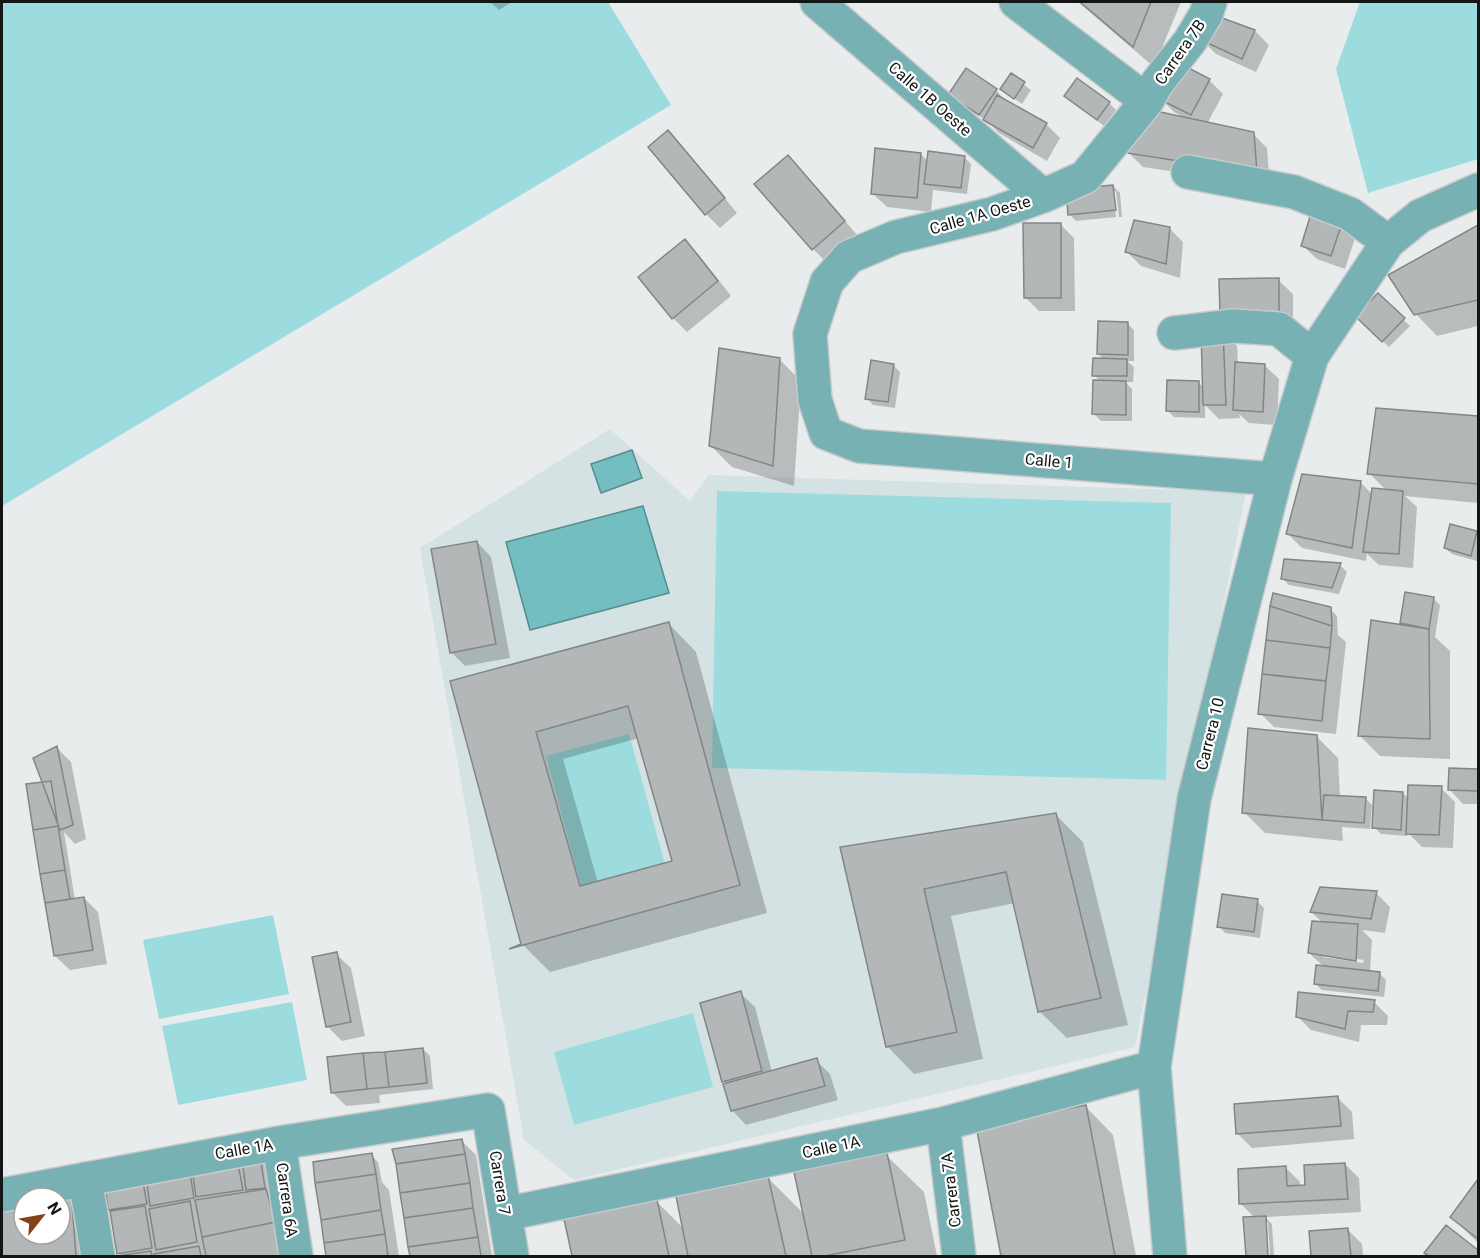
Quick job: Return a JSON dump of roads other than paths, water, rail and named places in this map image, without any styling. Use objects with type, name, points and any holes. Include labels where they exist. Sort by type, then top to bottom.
[{"type":"street","name":"Calle 1B Oeste","points":[[817,2],[1043,196]]},
{"type":"street","points":[[1016,2],[1147,101]]},
{"type":"street","name":"Carrera 7B","points":[[1147,101],[1156,83],[1190,41],[1206,14],[1210,2]]},
{"type":"street","name":"Calle 1A Oeste","points":[[826,433],[815,400],[810,334],[827,282],[849,257],[896,237],[992,214],[1043,196],[1085,177],[1147,101]]},
{"type":"street","points":[[1188,172],[1294,192],[1350,214],[1388,242],[1420,216],[1479,190]]},
{"type":"street","name":"Carrera 10","points":[[1170,1257],[1155,1066],[1194,799],[1275,479],[1312,356],[1388,242]]},
{"type":"street","points":[[1174,333],[1234,326],[1278,329],[1312,356]]},
{"type":"street","name":"Calle 1","points":[[826,433],[859,446],[1275,479]]},
{"type":"street","name":"Calle 1A","points":[[505,1214],[943,1124],[1155,1066]]},
{"type":"street","name":"Calle 1A","points":[[2,1195],[279,1143],[488,1110]]},
{"type":"street","name":"Carrera 7","points":[[488,1110],[512,1257]]},
{"type":"street","name":"Carrera 7A","points":[[943,1124],[959,1257]]},
{"type":"street","name":"Carrera 6A","points":[[279,1143],[296,1257]]},
{"type":"street","points":[[85,1179],[98,1257]]}]
